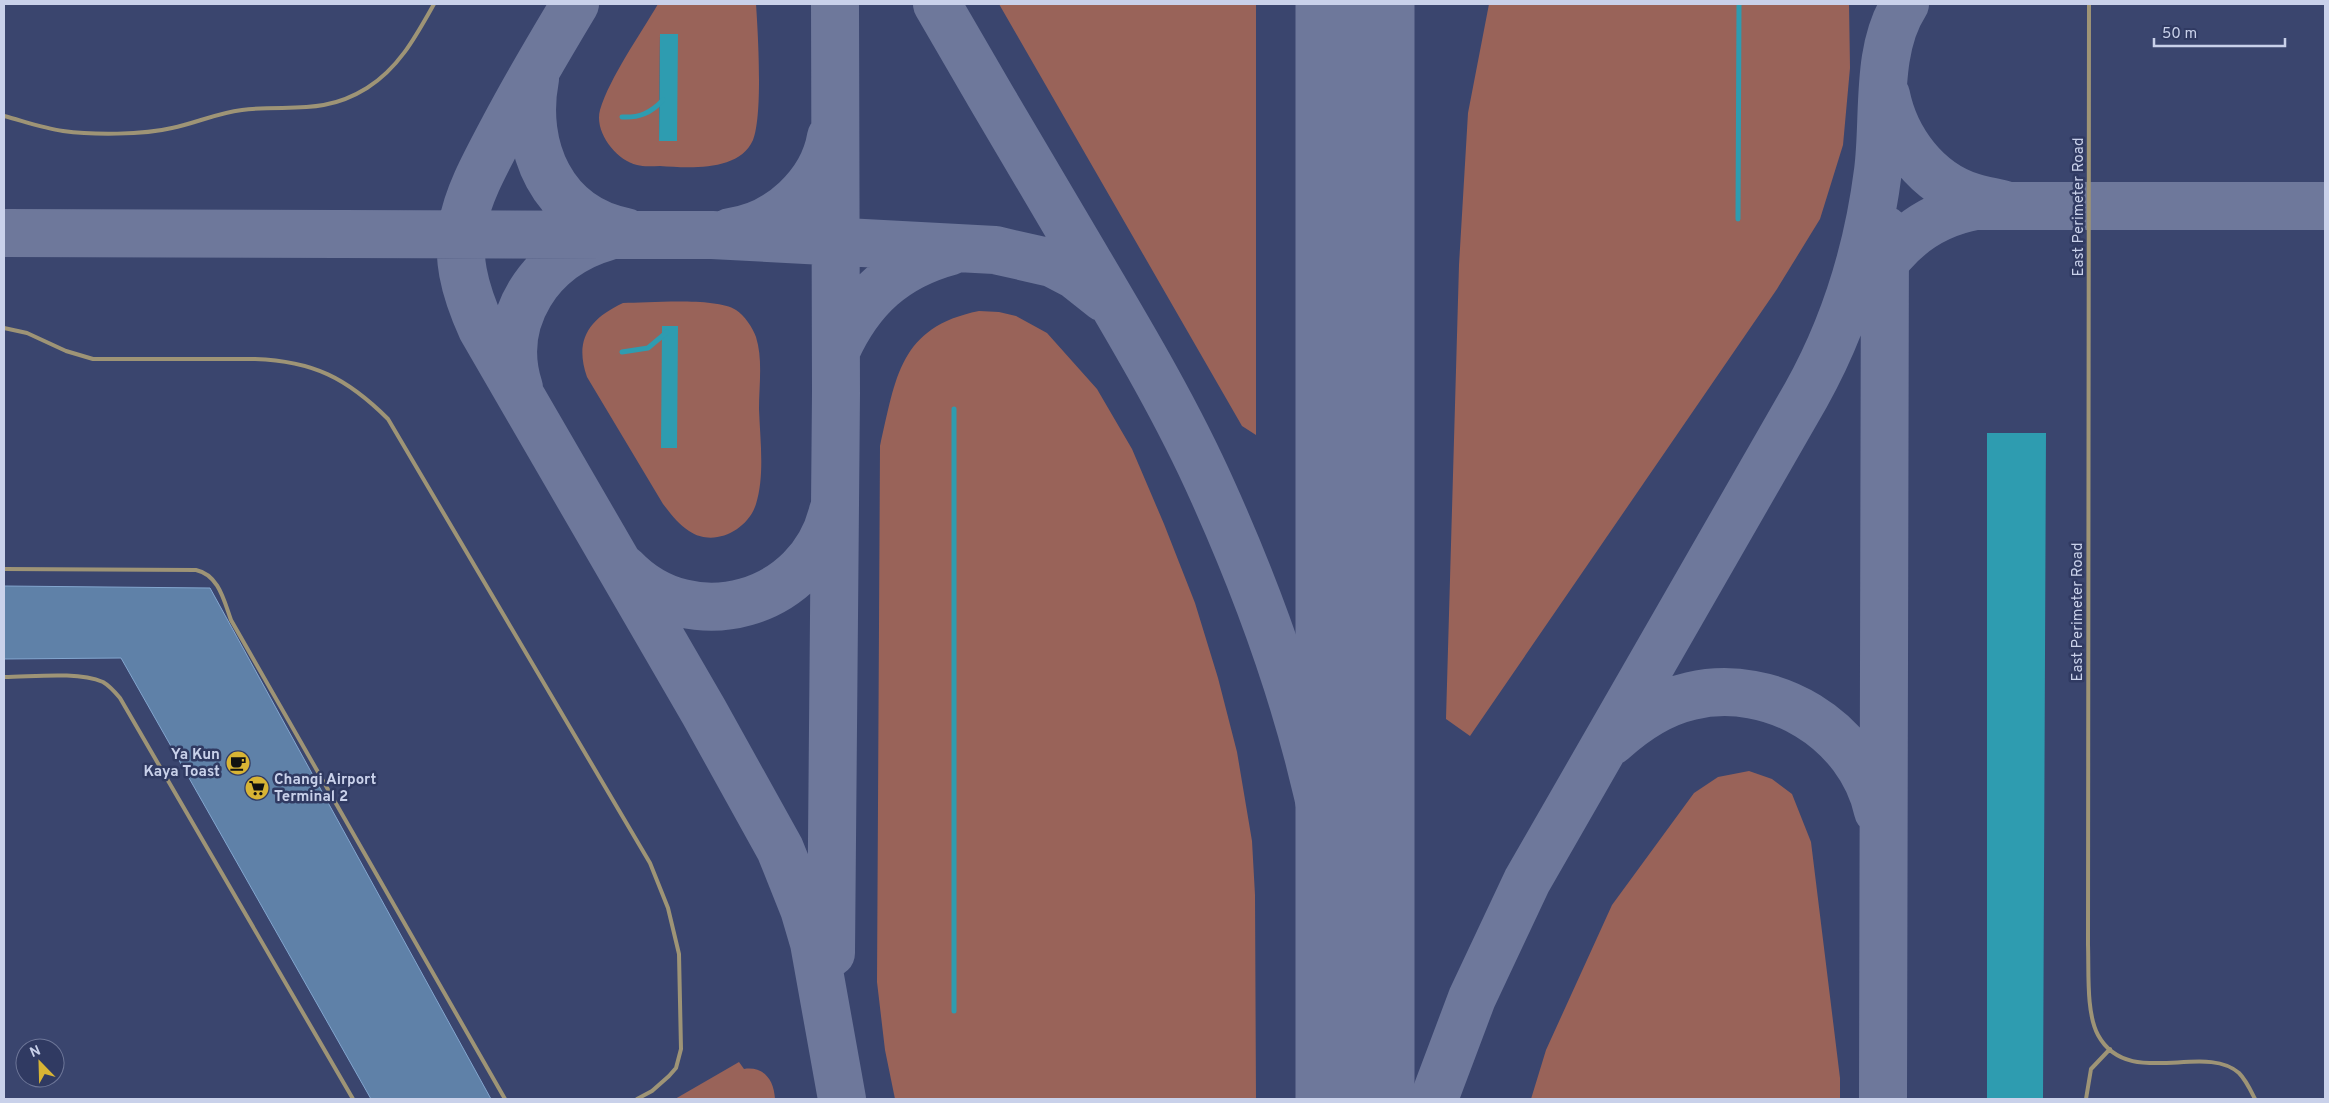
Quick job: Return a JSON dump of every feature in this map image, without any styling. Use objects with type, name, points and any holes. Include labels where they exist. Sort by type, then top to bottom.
[{"type":"lane","points":[[4,116],[61,131],[76,133],[151,132],[173,128],[228,112],[323,107],[360,92],[384,75],[401,59],[434,4]]},
{"type":"lane","name":"East Perimeter Road","points":[[2089,4],[2088,945],[2093,1021],[2099,1036],[2110,1049],[2123,1058],[2139,1063],[2210,1063],[2225,1066],[2239,1073],[2254,1099]]},
{"type":"lane","points":[[4,328],[27,333],[66,351],[93,359],[255,359],[301,364],[319,370],[351,386],[388,419],[645,855],[660,886],[679,954],[681,1049],[676,1068],[669,1076],[656,1088],[637,1099]]},
{"type":"lane","points":[[4,569],[196,570],[203,572],[213,579],[231,620],[505,1099]]},
{"type":"lane","points":[[4,677],[74,676],[92,679],[104,683],[120,698],[353,1099]]},
{"type":"lane","points":[[2086,1099],[2091,1070],[2110,1049]]},
{"type":"shaded area","points":[[658,4],[756,4],[759,94],[756,128],[753,140],[746,150],[736,158],[712,166],[643,166],[629,162],[608,144],[600,127],[600,110],[618,70]],"holes":[[[660,34],[677,141],[659,141]]]},
{"type":"shaded area","points":[[999,4],[1256,4],[1256,435],[1242,426]]},
{"type":"shaded area","points":[[1489,4],[1849,4],[1850,68],[1843,145],[1820,219],[1777,289],[1470,736],[1446,719],[1459,265],[1468,113]]},
{"type":"shaded area","points":[[660,34],[678,34],[677,141],[659,141]]},
{"type":"shaded area","points":[[623,303],[713,303],[736,310],[748,322],[755,333],[760,363],[761,457],[759,493],[752,513],[746,522],[729,534],[709,538],[699,536],[689,531],[675,519],[663,504],[587,377],[582,352],[587,332],[601,316]]},
{"type":"shaded area","points":[[979,311],[999,312],[1016,316],[1047,333],[1097,389],[1132,449],[1195,603],[1218,678],[1237,752],[1252,841],[1255,895],[1256,1099],[895,1099],[885,1050],[877,982],[880,446],[897,378],[906,359],[917,343],[932,329],[952,319]]},
{"type":"shaded area","points":[[662,326],[678,326],[677,448],[661,448]]},
{"type":"shaded area","points":[[1987,433],[2046,433],[2043,1099],[1987,1099]]},
{"type":"shaded area","points":[[1749,771],[1772,779],[1792,794],[1811,842],[1840,1078],[1840,1099],[1531,1099],[1546,1050],[1612,905],[1694,793],[1718,777]]},
{"type":"shaded area","points":[[739,1062],[744,1069],[757,1070],[767,1076],[773,1086],[775,1099],[675,1099]]},
{"type":"building","name":"Changi Airport Terminal 2","points":[[4,586],[210,588],[491,1099],[371,1099],[121,658],[4,659]]},
{"type":"waterway","points":[[1738,219],[1739,4]]},
{"type":"waterway","points":[[622,117],[634,117],[644,114],[663,100]]},
{"type":"waterway","points":[[622,352],[648,348],[667,332]]},
{"type":"waterway","points":[[954,409],[954,1011]]},
{"type":"taxiway","points":[[575,4],[522,95],[478,179],[463,224],[461,247],[463,271],[470,298],[482,329],[704,712],[780,849],[804,909],[814,943],[842,1099]]},
{"type":"taxiway","points":[[831,953],[836,393],[835,4]]},
{"type":"taxiway","points":[[937,4],[1169,402],[1213,492],[1248,575],[1293,702],[1317,789],[1332,864],[1347,990],[1355,1085]]},
{"type":"taxiway","points":[[1434,1099],[1472,998],[1527,881],[1806,395],[1832,342],[1853,287],[1868,229],[1878,171],[1885,63],[1889,42],[1905,4]]},
{"type":"taxiway","points":[[535,79],[532,105],[533,130],[539,154],[548,176],[561,195],[579,212],[600,224],[626,232]]},
{"type":"taxiway","points":[[1886,95],[1890,112],[1905,143],[1915,158],[1927,170],[1956,190],[1972,197],[2002,204]]},
{"type":"taxiway","points":[[730,232],[748,228],[765,221],[781,212],[796,200],[819,171],[831,137]]},
{"type":"taxiway","points":[[1875,277],[1894,251],[1918,230],[1945,215],[1976,206],[2325,206]]},
{"type":"taxiway","points":[[1883,1099],[1885,230]]},
{"type":"taxiway","points":[[4,233],[712,235],[995,250],[1052,263],[1075,275],[1104,298]]},
{"type":"taxiway","points":[[519,388],[514,363],[514,338],[520,315],[530,294],[544,275],[562,259],[583,246],[606,237]]},
{"type":"taxiway","points":[[836,351],[856,315],[882,287],[896,275],[913,266],[931,257],[951,251]]},
{"type":"taxiway","points":[[624,569],[652,591],[682,603],[714,607],[746,602],[775,589],[801,570],[820,543],[833,511]]},
{"type":"taxiway","points":[[1612,741],[1648,713],[1680,699],[1722,692],[1752,695],[1781,703],[1808,716],[1832,734],[1853,756],[1868,782],[1878,811]]},
{"type":"runway","points":[[1355,4],[1355,1099]]},
{"type":"place","name":"Ya Kun Kaya Toast","points":[[238,763]]},
{"type":"place","name":"Changi Airport Terminal 2","points":[[257,788]]}]
